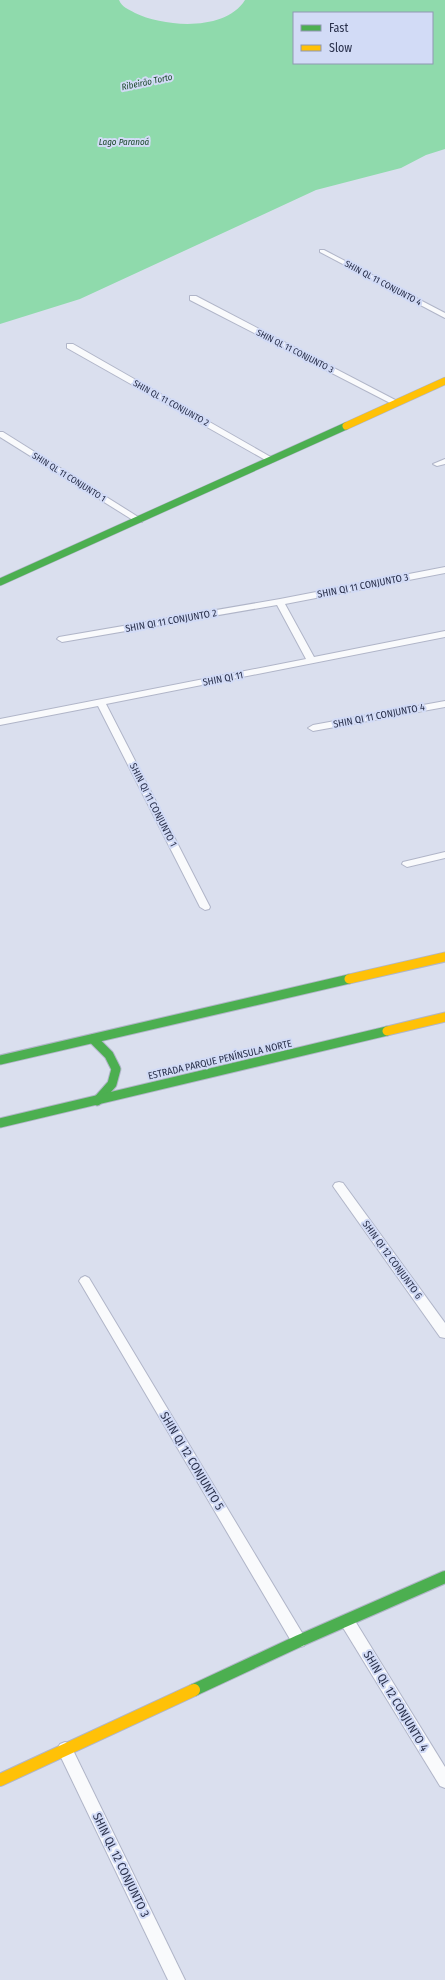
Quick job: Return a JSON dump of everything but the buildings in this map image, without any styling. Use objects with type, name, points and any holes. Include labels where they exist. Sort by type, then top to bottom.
[{"type":"street","name":"SHIN QL 11 CONJUNTO 4","points":[[322,250],[445,316]]},
{"type":"street","name":"SHIN QL 11 CONJUNTO 3","points":[[193,298],[397,403]]},
{"type":"street","name":"SHIN QL 11 CONJUNTO 2","points":[[70,346],[272,460]]},
{"type":"street","points":[[0,582],[445,381]]},
{"type":"street","name":"SHIN QL 11 CONJUNTO 1","points":[[0,434],[139,520]]},
{"type":"street","name":"SHIN QI 11 CONJUNTO 3","points":[[280,602],[445,570]]},
{"type":"street","points":[[280,602],[312,661]]},
{"type":"street","name":"SHIN QI 11 CONJUNTO 2","points":[[62,639],[280,602]]},
{"type":"street","name":"SHIN QI 11","points":[[0,722],[445,634]]},
{"type":"street","name":"SHIN QI 11 CONJUNTO 1","points":[[101,703],[205,907]]},
{"type":"street","name":"SHIN QI 11 CONJUNTO 4","points":[[312,728],[445,704]]},
{"type":"street","points":[[407,864],[445,855]]},
{"type":"street","points":[[0,1060],[445,957]]},
{"type":"street","name":"ESTRADA PARQUE PENÍNSULA NORTE","points":[[0,1123],[445,1017]]},
{"type":"street","points":[[92,1039],[113,1059],[117,1071],[113,1085],[97,1100]]},
{"type":"street","name":"SHIN QI 12 CONJUNTO 6","points":[[339,1186],[445,1333]]},
{"type":"street","name":"SHIN QI 12 CONJUNTO 5","points":[[85,1281],[299,1641]]},
{"type":"street","points":[[0,1780],[299,1641],[445,1577]]},
{"type":"street","name":"SHIN QL 12 CONJUNTO 4","points":[[347,1621],[445,1781]]},
{"type":"street","name":"SHIN QL 12 CONJUNTO 3","points":[[65,1749],[177,1980]]},
{"type":"water","name":"Lago Paranoá","points":[[0,0],[119,0],[126,8],[147,18],[193,24],[223,18],[236,10],[245,0],[445,0],[445,149],[426,155],[401,168],[316,190],[80,299],[0,324]]},
{"type":"traffic: fast","points":[[0,582],[346,426]]},
{"type":"traffic: fast","points":[[0,1060],[349,979]]},
{"type":"traffic: fast","points":[[0,1123],[387,1031]]},
{"type":"traffic: fast","points":[[93,1039],[109,1055],[114,1062],[116,1069],[112,1084],[97,1101]]},
{"type":"traffic: fast","points":[[194,1690],[299,1641],[445,1577]]},
{"type":"traffic: slow","points":[[346,426],[445,381]]},
{"type":"traffic: slow","points":[[349,979],[445,957]]},
{"type":"traffic: slow","points":[[387,1031],[445,1017]]},
{"type":"traffic: slow","points":[[0,1780],[194,1690]]},
{"type":"water label","name":"Ribeirão Torto","points":[[147,82]]}]
